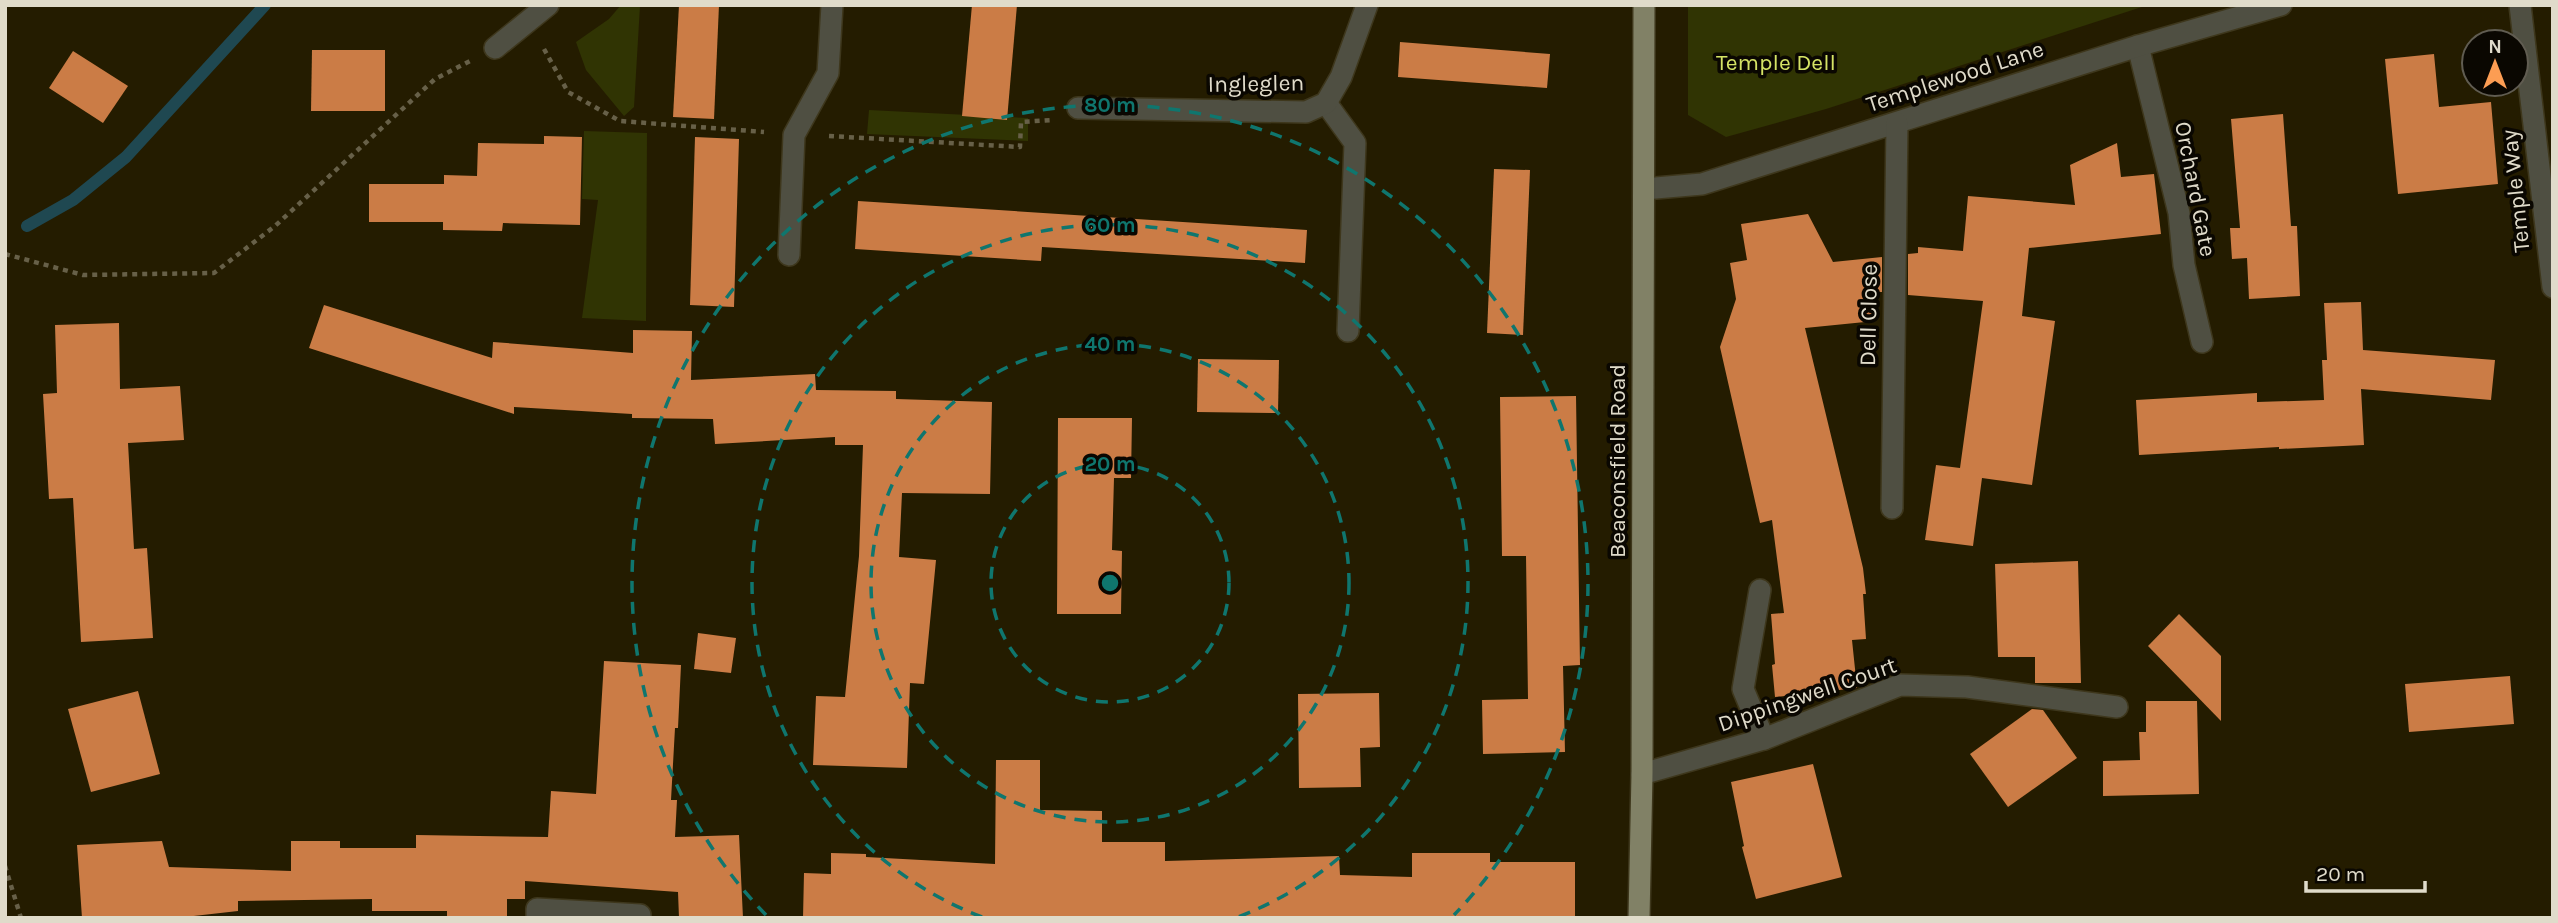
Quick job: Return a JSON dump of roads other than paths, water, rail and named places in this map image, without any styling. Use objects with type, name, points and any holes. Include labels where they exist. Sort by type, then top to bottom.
[{"type":"main road","name":"Beaconsfield Road","points":[[1639,918],[1643,774],[1644,5]]},
{"type":"street","points":[[495,48],[548,5]]},
{"type":"street","points":[[789,255],[794,135],[828,73],[832,5]]},
{"type":"street","name":"Ingleglen","points":[[1079,108],[1306,112],[1326,103],[1341,77],[1367,5]]},
{"type":"street","name":"Templewood Lane","points":[[1644,189],[1702,184],[2138,46],[2281,5]]},
{"type":"street","name":"Temple Way","points":[[2520,5],[2553,287]]},
{"type":"street","name":"Orchard Gate","points":[[2138,46],[2179,213],[2184,265],[2202,342]]},
{"type":"street","points":[[1326,103],[1356,143],[1348,331]]},
{"type":"street","name":"Dell Close","points":[[1892,508],[1897,123]]},
{"type":"street","points":[[1760,590],[1743,689],[1764,739]]},
{"type":"street","name":"Dippingwell Court","points":[[1643,774],[1764,739],[1900,685],[1967,687],[2117,706]]},
{"type":"street","points":[[537,918],[537,909],[640,915],[640,918]]},
{"type":"waterway","points":[[27,226],[73,200],[126,157],[265,5]]},
{"type":"park label","name":"Temple Dell","points":[[1776,62]]}]
